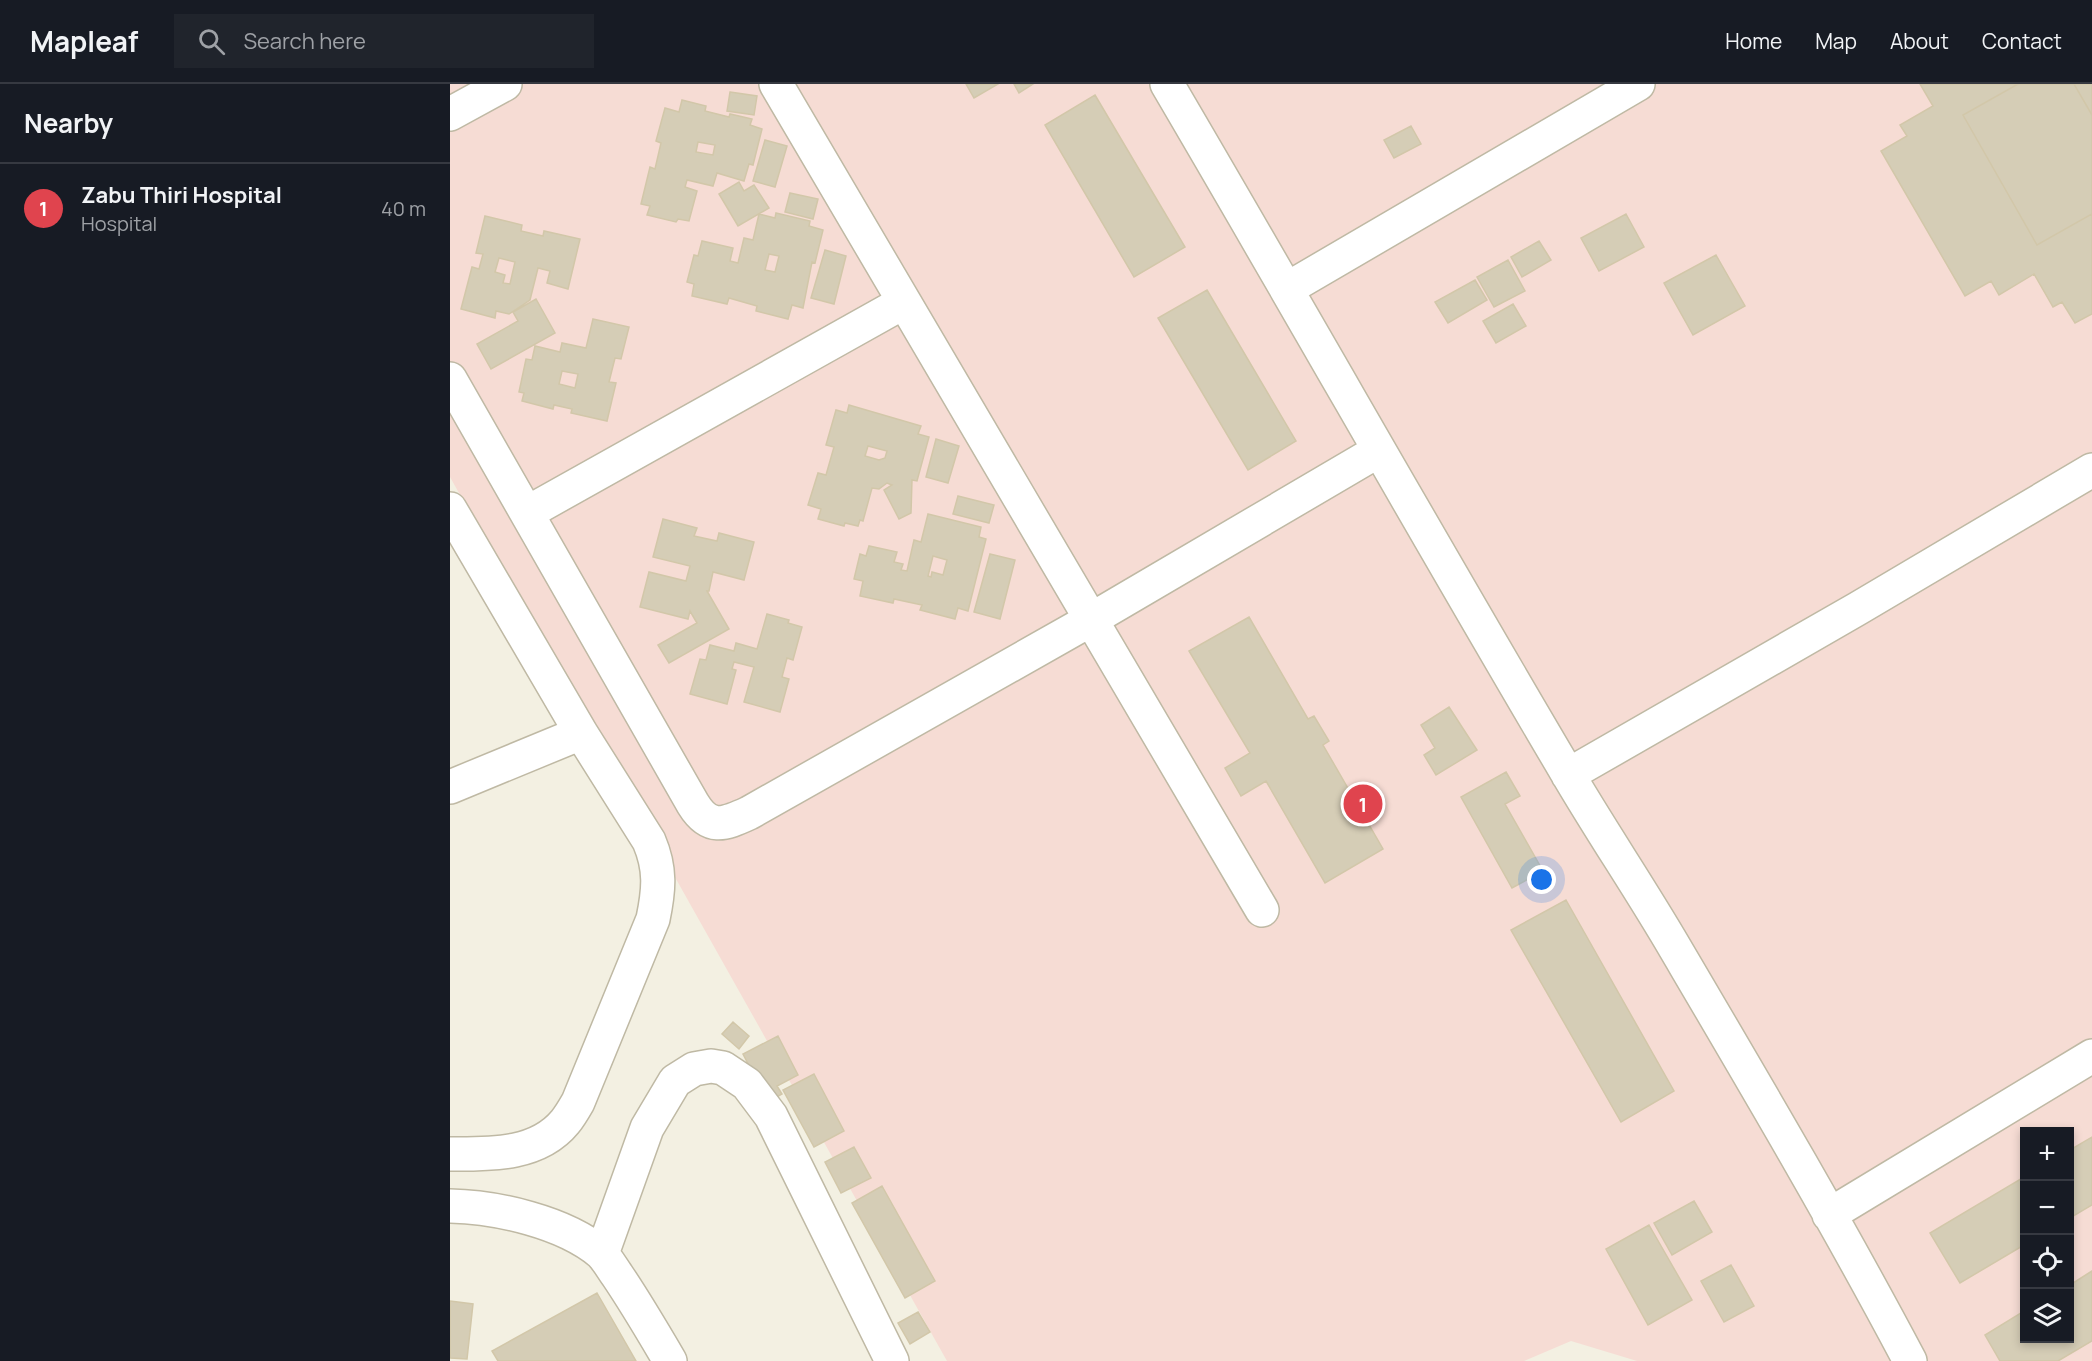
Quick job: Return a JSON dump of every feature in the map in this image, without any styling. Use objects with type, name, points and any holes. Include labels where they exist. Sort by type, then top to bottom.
[{"type":"street","points":[[450,114],[505,84]]},
{"type":"street","points":[[776,84],[1092,619],[1188,788],[1262,910]]},
{"type":"street","points":[[1167,84],[1568,775],[1674,946],[1910,1361]]},
{"type":"street","points":[[1287,289],[1638,84]]},
{"type":"street","points":[[527,513],[904,302]]},
{"type":"street","points":[[450,379],[700,816],[709,822],[723,823],[749,813],[1092,619],[1378,451]]},
{"type":"street","points":[[1568,775],[2092,471]]},
{"type":"street","points":[[450,509],[581,733],[649,841],[657,858],[658,896],[653,919],[578,1102],[564,1123],[549,1136],[522,1149],[495,1154],[450,1154]]},
{"type":"street","points":[[450,787],[581,733]]},
{"type":"street","points":[[1829,1215],[2092,1056]]},
{"type":"street","points":[[602,1254],[646,1128],[675,1081],[694,1069],[711,1066],[723,1068],[747,1084],[771,1116],[892,1361]]},
{"type":"street","points":[[450,1206],[466,1206],[514,1215],[572,1233],[602,1254],[635,1301],[670,1361]]},
{"type":"shaded area","points":[[450,84],[2092,84],[2092,1361],[1637,1361],[1571,1341],[1524,1361],[947,1361],[450,477]]},
{"type":"building","points":[[966,84],[998,84],[974,98]]},
{"type":"building","points":[[1014,84],[1033,84],[1019,93]]},
{"type":"building","points":[[1920,84],[2018,84],[1963,115],[2037,245],[2092,214],[2092,314],[2075,323],[2062,302],[2053,307],[2034,274],[1999,295],[1991,281],[1965,296],[1881,151],[1907,136],[1900,125],[1933,106]]},
{"type":"building","points":[[2018,84],[2074,84],[2092,115],[2092,214],[2037,245],[1963,115]]},
{"type":"building","points":[[2074,84],[2092,84],[2092,115]]},
{"type":"building","points":[[730,92],[757,96],[754,115],[727,111]]},
{"type":"building","points":[[1095,95],[1185,247],[1134,277],[1045,125]]},
{"type":"building","points":[[682,100],[706,106],[705,111],[729,117],[730,114],[752,119],[750,125],[762,129],[753,165],[749,164],[744,181],[717,173],[713,186],[687,180],[685,187],[697,191],[689,221],[678,219],[676,222],[647,215],[650,206],[641,204],[650,167],[655,169],[661,143],[656,141],[665,108],[679,112]],"holes":[[[698,142],[715,145],[713,155],[696,152]]]},
{"type":"building","points":[[1411,126],[1421,144],[1394,158],[1384,140]]},
{"type":"building","points":[[765,140],[787,146],[775,187],[753,181]]},
{"type":"building","points":[[739,182],[744,191],[754,185],[769,208],[738,226],[719,194]]},
{"type":"building","points":[[790,193],[818,199],[813,219],[785,212]]},
{"type":"building","points":[[776,213],[810,221],[809,226],[823,230],[815,263],[812,262],[803,308],[792,305],[788,319],[756,311],[757,306],[729,298],[727,304],[692,296],[694,284],[687,282],[694,255],[698,256],[702,241],[733,248],[730,261],[738,263],[744,238],[753,240],[759,214],[775,218]],"holes":[[[769,254],[779,256],[775,272],[765,270]]]},
{"type":"building","points":[[1626,214],[1644,247],[1599,271],[1581,238]]},
{"type":"building","points":[[485,216],[522,225],[521,231],[543,236],[544,231],[580,239],[568,289],[547,283],[550,271],[538,268],[530,300],[509,314],[496,311],[495,318],[461,309],[472,267],[479,269],[483,254],[476,253]],"holes":[[[499,258],[515,262],[510,284],[503,283],[505,275],[495,272]]]},
{"type":"building","points":[[1539,241],[1551,260],[1522,277],[1511,257]]},
{"type":"building","points":[[825,250],[846,256],[834,304],[811,298]]},
{"type":"building","points":[[1716,255],[1745,306],[1693,335],[1664,283]]},
{"type":"building","points":[[1508,260],[1525,291],[1494,307],[1477,277]]},
{"type":"building","points":[[1475,280],[1487,300],[1448,323],[1435,302]]},
{"type":"building","points":[[1207,290],[1296,441],[1248,470],[1158,318]]},
{"type":"building","points":[[536,299],[555,333],[491,369],[477,344],[518,321],[513,312]]},
{"type":"building","points":[[1513,304],[1526,326],[1496,343],[1483,321]]},
{"type":"building","points":[[593,319],[629,327],[621,359],[615,358],[609,382],[616,383],[607,421],[571,413],[572,409],[554,405],[553,409],[522,401],[524,393],[519,392],[526,359],[532,360],[535,346],[560,352],[562,343],[586,348]],"holes":[[[562,371],[578,374],[575,388],[559,384]]]},
{"type":"building","points":[[849,405],[921,426],[918,434],[929,437],[917,481],[912,480],[911,513],[899,519],[884,490],[892,485],[887,483],[879,489],[872,488],[863,521],[860,520],[858,526],[845,523],[844,526],[818,519],[821,509],[808,505],[818,473],[826,475],[834,447],[826,445],[836,410],[847,413]],"holes":[[[868,446],[887,451],[885,458],[879,460],[865,456]]]},
{"type":"building","points":[[936,439],[959,446],[948,483],[926,477]]},
{"type":"building","points":[[958,496],[994,505],[989,523],[953,514]]},
{"type":"building","points":[[928,514],[981,527],[979,537],[986,539],[968,611],[958,608],[955,619],[920,610],[922,605],[894,599],[893,603],[860,596],[863,581],[854,579],[860,554],[866,556],[869,546],[897,552],[894,562],[903,564],[901,570],[907,571],[914,540],[921,542]],"holes":[[[933,556],[947,560],[943,575],[932,572],[931,577],[928,576]]]},
{"type":"building","points":[[663,519],[697,528],[694,536],[717,541],[719,533],[754,542],[744,580],[713,572],[709,591],[707,591],[729,629],[669,663],[658,645],[697,623],[690,611],[688,619],[640,607],[649,572],[686,581],[690,566],[653,557]]},
{"type":"building","points":[[990,554],[1015,560],[1000,619],[974,612]]},
{"type":"building","points":[[767,614],[789,620],[788,623],[802,627],[793,660],[787,658],[782,677],[789,679],[780,712],[744,702],[754,667],[734,662],[732,669],[736,670],[727,704],[690,694],[700,659],[706,660],[710,645],[734,651],[736,643],[757,649]]},
{"type":"building","points":[[1249,617],[1308,719],[1314,716],[1329,741],[1323,745],[1383,849],[1325,883],[1266,781],[1241,796],[1225,768],[1250,753],[1189,651]]},
{"type":"building","points":[[1449,707],[1477,750],[1436,775],[1424,755],[1435,748],[1421,725]]},
{"type":"building","points":[[1506,772],[1520,796],[1505,804],[1543,871],[1512,888],[1461,797]]},
{"type":"building","points":[[1566,900],[1674,1091],[1621,1122],[1511,930]]},
{"type":"building","points":[[733,1022],[749,1036],[739,1049],[722,1034]]},
{"type":"building","points":[[778,1036],[798,1075],[777,1086],[782,1094],[768,1102],[743,1054]]},
{"type":"building","points":[[814,1074],[844,1131],[814,1147],[783,1090]]},
{"type":"building","points":[[2092,1137],[2092,1205],[2074,1216],[2074,1181],[2074,1148]]},
{"type":"building","points":[[854,1147],[871,1178],[841,1193],[825,1162]]},
{"type":"building","points":[[2020,1179],[2020,1247],[1960,1283],[1930,1233]]},
{"type":"building","points":[[882,1186],[935,1281],[905,1298],[852,1203]]},
{"type":"building","points":[[1694,1201],[1712,1232],[1672,1255],[1654,1223]]},
{"type":"building","points":[[1649,1225],[1692,1300],[1648,1325],[1606,1249]]},
{"type":"building","points":[[1731,1265],[1754,1306],[1724,1322],[1701,1281]]},
{"type":"building","points":[[2092,1271],[2092,1341],[2058,1361],[2000,1361],[1985,1335],[2020,1313],[2020,1343],[2074,1343],[2074,1282]]},
{"type":"building","points":[[597,1293],[636,1361],[498,1361],[492,1351]]},
{"type":"building","points":[[450,1301],[473,1304],[467,1359],[450,1358]]},
{"type":"building","points":[[918,1312],[930,1332],[910,1344],[898,1323]]},
{"type":"place","name":"Zabu Thiri Hospital","points":[[1363,804]]}]
